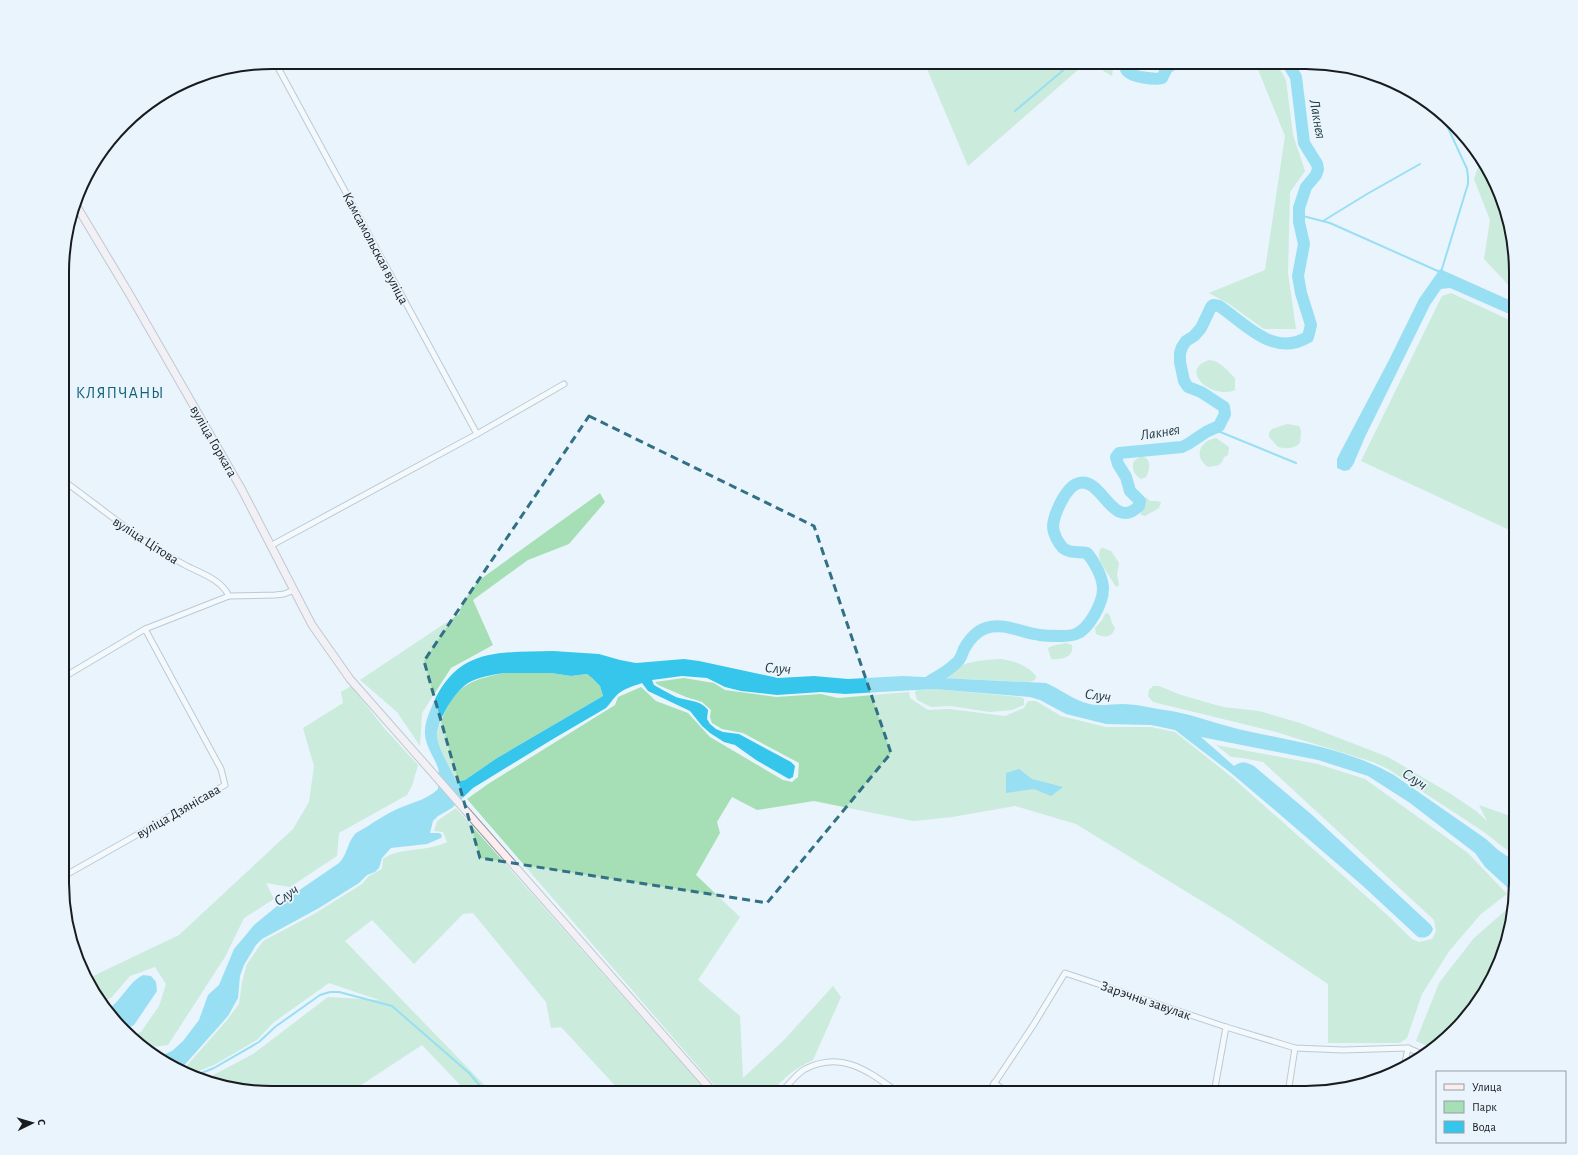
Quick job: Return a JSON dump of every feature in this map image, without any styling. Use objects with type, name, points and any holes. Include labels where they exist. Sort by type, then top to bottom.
[{"type":"main road","name":"вуліца Горкага","points":[[79,210],[242,490],[312,624],[350,679],[708,1086]]},
{"type":"street","name":"Камсамольская вуліца","points":[[279,69],[477,434]]},
{"type":"street","points":[[272,545],[477,434],[564,384]]},
{"type":"street","name":"вуліца Цітова","points":[[69,485],[140,539],[176,561],[218,582],[226,588],[229,596]]},
{"type":"street","points":[[69,674],[145,629],[229,596],[274,595],[284,594],[294,590]]},
{"type":"street","name":"вуліца Дзянісава","points":[[69,873],[225,785],[221,769],[145,629]]},
{"type":"street","name":"Зарэчны завулак","points":[[994,1083],[1034,1024],[1065,973],[1226,1027],[1295,1048],[1344,1050],[1408,1048]]},
{"type":"street","points":[[1215,1086],[1226,1027]]},
{"type":"street","points":[[1289,1086],[1295,1048]]},
{"type":"street","points":[[1406,1060],[1408,1048],[1418,1052]]},
{"type":"street","points":[[787,1086],[804,1070],[836,1062],[855,1065],[887,1086]]},
{"type":"street","points":[[992,1086],[994,1083],[998,1086]]},
{"type":"highlighted area","points":[[589,416],[814,526],[891,753],[767,903],[480,858],[424,661]]},
{"type":"green space","points":[[927,69],[1079,69],[968,166]]},
{"type":"green space","points":[[1100,69],[1113,69],[1112,76]]},
{"type":"green space","points":[[1258,69],[1280,69],[1286,80],[1293,135],[1305,171],[1290,192],[1288,273],[1296,329],[1264,329],[1229,304],[1209,293],[1265,270],[1285,136]]},
{"type":"green space","points":[[1479,165],[1494,195],[1502,220],[1509,259],[1509,286],[1484,259],[1490,220],[1474,179]]},
{"type":"green space","points":[[1451,293],[1509,320],[1509,530],[1361,461],[1442,296]]},
{"type":"green space","points":[[1209,360],[1220,364],[1235,378],[1235,390],[1227,392],[1218,391],[1209,388],[1202,383],[1198,377],[1197,371],[1200,365]]},
{"type":"green space","points":[[1287,424],[1299,426],[1301,431],[1300,443],[1289,448],[1278,447],[1269,437],[1269,433],[1272,429]]},
{"type":"green space","points":[[1216,438],[1229,447],[1228,455],[1224,457],[1219,465],[1208,467],[1203,463],[1200,450],[1206,442]]},
{"type":"green space","points":[[1141,456],[1147,459],[1149,465],[1146,477],[1141,479],[1135,473],[1133,466],[1134,461]]},
{"type":"green space","points":[[600,493],[605,502],[569,544],[528,560],[473,600],[493,645],[451,668],[422,713],[420,746],[397,712],[360,680],[459,614],[463,601],[478,581]]},
{"type":"green space","points":[[1146,497],[1150,501],[1158,501],[1161,503],[1159,508],[1145,516],[1141,515],[1141,511],[1142,503]]},
{"type":"green space","points":[[1103,548],[1111,551],[1119,563],[1117,574],[1119,585],[1116,587],[1101,563],[1099,556],[1100,549]]},
{"type":"green space","points":[[1108,613],[1115,628],[1114,631],[1112,634],[1107,636],[1096,634],[1095,628],[1105,614]]},
{"type":"green space","points":[[1066,643],[1072,645],[1069,655],[1059,659],[1051,659],[1048,648]]},
{"type":"green space","points":[[1001,659],[1015,662],[1029,669],[1036,676],[1035,680],[1030,682],[946,678],[957,668],[970,662]]},
{"type":"green space","points":[[504,673],[551,673],[571,676],[587,674],[600,686],[603,696],[497,758],[465,780],[457,783],[442,754],[437,738],[438,729],[444,714],[455,696],[468,684],[483,678]]},
{"type":"green space","points":[[684,678],[714,683],[725,690],[776,697],[821,694],[838,698],[909,692],[910,698],[928,710],[949,709],[1005,716],[1024,708],[1028,701],[1036,701],[1061,716],[1106,727],[1151,727],[1175,732],[1233,778],[1385,913],[1412,939],[1419,942],[1432,939],[1436,931],[1434,920],[1263,762],[1231,757],[1216,745],[1318,764],[1365,779],[1468,853],[1507,894],[1481,914],[1450,950],[1422,994],[1407,1038],[1400,1043],[1328,1043],[1328,984],[1231,919],[1076,824],[1015,806],[952,817],[913,821],[814,801],[757,810],[732,797],[717,822],[720,833],[696,875],[740,917],[698,980],[740,1016],[743,1078],[784,1040],[833,986],[841,997],[813,1060],[790,1074],[778,1086],[715,1086],[467,799],[488,784],[615,705],[618,697],[641,687],[656,701],[688,713],[710,737],[783,780],[792,782],[798,777],[799,763],[743,733],[722,729],[712,723],[710,717],[711,710],[702,702],[686,697],[658,685],[655,682]]},
{"type":"green space","points":[[351,686],[385,729],[418,765],[412,786],[407,795],[339,833],[337,856],[290,887],[266,883],[274,899],[244,918],[225,957],[168,1045],[153,1047],[136,1034],[141,1032],[159,1006],[166,984],[155,967],[130,976],[111,998],[106,1000],[92,977],[179,935],[293,829],[309,802],[314,766],[303,728],[343,703],[341,692]]},
{"type":"green space","points":[[1153,686],[1159,686],[1181,695],[1223,707],[1259,711],[1300,723],[1388,757],[1451,794],[1476,811],[1487,821],[1479,805],[1509,816],[1509,852],[1484,832],[1388,769],[1373,762],[1276,732],[1153,702],[1148,696],[1149,690]]},
{"type":"green space","points":[[934,689],[1021,697],[1024,699],[1024,705],[1012,710],[990,712],[950,706],[931,707],[917,700],[915,692],[917,690]]},
{"type":"green space","points":[[456,808],[702,1086],[615,1086],[561,1027],[551,1028],[546,1002],[473,913],[463,914],[414,964],[372,920],[345,941],[485,1086],[461,1086],[422,1045],[360,1086],[259,1086],[233,1082],[211,1076],[253,1054],[328,997],[379,1000],[329,983],[274,1022],[257,1040],[214,1065],[197,1072],[186,1067],[239,1004],[242,982],[247,964],[263,941],[314,914],[362,884],[369,876],[382,869],[383,859],[388,856],[394,853],[434,847],[447,842],[443,832],[434,831],[437,821]]},
{"type":"green space","points":[[1507,909],[1502,935],[1494,960],[1475,996],[1459,1017],[1440,1036],[1427,1046],[1416,1041],[1439,983],[1474,938]]},
{"type":"water","points":[[1440,269],[1509,300],[1509,314],[1450,288],[1441,289],[1430,305],[1365,437],[1353,465],[1349,470],[1344,471],[1337,468],[1337,459],[1419,299]]},
{"type":"water","points":[[553,651],[599,654],[636,663],[684,659],[778,678],[814,676],[848,679],[903,676],[1046,683],[1076,699],[1091,704],[1128,704],[1174,711],[1238,729],[1318,746],[1357,758],[1394,775],[1486,839],[1509,857],[1509,890],[1485,867],[1475,853],[1410,803],[1368,776],[1318,760],[1201,737],[1234,766],[1239,763],[1244,763],[1254,766],[1311,814],[1431,925],[1433,929],[1427,936],[1423,938],[1418,937],[1363,886],[1284,818],[1231,773],[1175,730],[1151,725],[1106,724],[1066,714],[1040,700],[1030,697],[934,689],[845,694],[821,692],[777,695],[741,691],[725,687],[707,678],[682,676],[652,680],[654,685],[676,697],[702,704],[708,710],[707,719],[716,729],[723,732],[739,734],[791,762],[795,766],[793,777],[789,779],[756,760],[735,745],[724,742],[702,726],[690,711],[648,691],[642,683],[621,691],[606,708],[473,788],[452,808],[438,816],[433,821],[430,833],[439,833],[442,835],[441,838],[427,844],[391,848],[382,858],[379,868],[375,872],[367,875],[359,883],[319,908],[262,939],[256,945],[244,965],[240,976],[238,998],[228,1016],[184,1066],[164,1055],[172,1051],[183,1041],[199,1020],[208,995],[219,985],[234,949],[254,925],[282,902],[339,863],[356,833],[390,812],[425,798],[438,789],[439,770],[426,741],[425,727],[428,715],[435,699],[445,682],[457,669],[471,661],[485,656],[517,652]],"holes":[[[504,673],[551,673],[571,676],[587,674],[600,686],[603,696],[497,758],[465,780],[457,782],[442,753],[437,737],[440,723],[447,707],[463,687],[476,679]]]},
{"type":"water","points":[[1019,769],[1032,779],[1063,787],[1051,796],[1034,789],[1006,793],[1006,773]]},
{"type":"water","points":[[143,975],[151,976],[156,982],[157,991],[134,1025],[130,1027],[119,1017],[112,1007],[138,978]]},
{"type":"waterway","points":[[1015,111],[1065,69]]},
{"type":"waterway","name":"Лакнея","points":[[1126,69],[1133,75],[1154,79],[1162,78],[1166,69]]},
{"type":"waterway","name":"Лакнея","points":[[930,681],[959,661],[964,649],[971,639],[979,631],[986,628],[1000,626],[1033,634],[1067,636],[1074,635],[1086,627],[1101,601],[1103,584],[1100,574],[1087,553],[1066,550],[1058,541],[1053,526],[1058,508],[1065,495],[1074,485],[1079,483],[1087,483],[1095,488],[1114,509],[1122,513],[1130,512],[1139,506],[1140,501],[1130,491],[1126,477],[1118,464],[1116,457],[1119,453],[1182,447],[1219,426],[1225,414],[1224,407],[1201,392],[1188,387],[1184,381],[1180,362],[1182,347],[1186,341],[1194,336],[1201,328],[1213,305],[1219,306],[1249,329],[1271,341],[1283,343],[1295,342],[1308,337],[1311,325],[1301,293],[1298,276],[1304,244],[1299,222],[1299,208],[1306,187],[1316,175],[1318,169],[1317,164],[1304,143],[1296,77],[1291,69]]},
{"type":"waterway","points":[[1441,272],[1468,184],[1467,169],[1448,128]]},
{"type":"waterway","points":[[1323,221],[1420,164]]},
{"type":"waterway","points":[[1299,215],[1330,223],[1440,272]]},
{"type":"waterway","points":[[1213,429],[1296,463]]},
{"type":"waterway","points":[[201,1073],[214,1068],[259,1042],[275,1027],[320,995],[330,992],[339,992],[392,1006],[469,1073],[480,1086]]},
{"type":"district","name":"КЛЯПЧАНЫ","points":[[120,392]]},
{"type":"water label","name":"Случ","points":[[778,668]]},
{"type":"water label","name":"Случ","points":[[1098,695]]},
{"type":"water label","name":"Случ","points":[[1415,779]]},
{"type":"water label","name":"Случ","points":[[286,895]]}]
